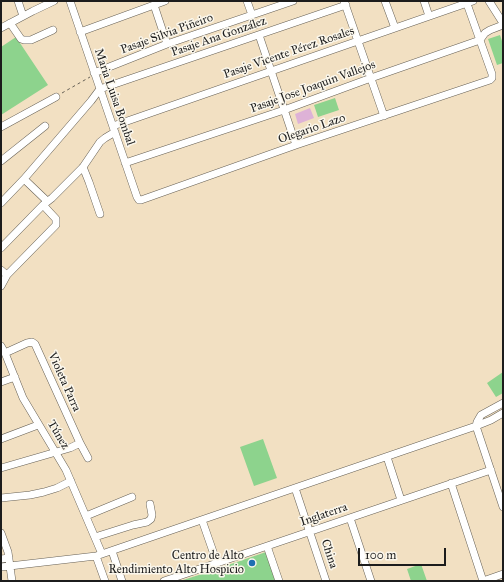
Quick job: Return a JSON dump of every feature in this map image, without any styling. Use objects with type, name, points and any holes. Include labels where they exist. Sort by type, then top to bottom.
[{"type":"street","points":[[18,1],[23,16]]},
{"type":"street","points":[[1,28],[54,1]]},
{"type":"street","name":"Maria Luisa Bombal","points":[[70,1],[139,200]]},
{"type":"street","points":[[80,32],[165,1]]},
{"type":"street","points":[[247,1],[252,15]]},
{"type":"street","name":"Pasaje Silvia Piñeiro","points":[[94,73],[167,44],[293,1]]},
{"type":"street","points":[[385,1],[395,28]]},
{"type":"street","points":[[424,1],[429,16]]},
{"type":"street","points":[[489,1],[503,24]]},
{"type":"street","points":[[469,2],[480,40]]},
{"type":"street","name":"Pasaje Vicente Pérez Rosales","points":[[1,248],[82,167],[100,142],[114,129],[272,71],[469,2]]},
{"type":"street","points":[[345,3],[384,116]]},
{"type":"street","name":"Pasaje Ana González","points":[[100,89],[259,35],[345,3]]},
{"type":"street","points":[[154,5],[167,44]]},
{"type":"street","points":[[10,23],[24,40],[31,40],[53,30]]},
{"type":"street","name":"Pasaje Jose Joaquin Vallejos","points":[[125,163],[284,110],[480,40],[490,30],[503,24]]},
{"type":"street","points":[[259,35],[296,146]]},
{"type":"street","name":"Olegario Lazo","points":[[139,200],[490,80],[492,78],[492,74],[480,40]]},
{"type":"street","points":[[1,203],[24,179],[100,89]]},
{"type":"street","points":[[1,127],[56,97]]},
{"type":"street","points":[[1,161],[45,126]]},
{"type":"street","points":[[82,167],[100,214]]},
{"type":"street","points":[[1,286],[7,275],[56,224],[56,219],[45,203],[24,179]]},
{"type":"street","points":[[1,270],[7,275]]},
{"type":"street","name":"Violeta Parra","points":[[5,353],[27,342],[32,342],[35,344],[80,444],[88,458]]},
{"type":"street","name":"Túnez","points":[[1,346],[23,398],[71,481],[95,537],[104,581]]},
{"type":"street","points":[[1,382],[15,377]]},
{"type":"street","points":[[503,402],[481,415],[476,426],[503,507]]},
{"type":"street","points":[[1,567],[99,555],[476,426],[503,413]]},
{"type":"street","points":[[1,439],[38,425]]},
{"type":"street","points":[[1,468],[80,444]]},
{"type":"street","points":[[387,457],[401,500]]},
{"type":"street","name":"Inglaterra","points":[[168,580],[491,470]]},
{"type":"street","points":[[496,485],[503,480]]},
{"type":"street","points":[[1,498],[44,492],[57,488],[71,481]]},
{"type":"street","points":[[451,483],[484,581],[503,574]]},
{"type":"street","name":"China","points":[[295,488],[326,581]]},
{"type":"street","points":[[86,516],[132,497]]},
{"type":"street","points":[[95,537],[147,522],[151,519],[152,515],[150,504]]},
{"type":"street","points":[[350,518],[371,581]]},
{"type":"street","points":[[202,520],[217,563]]},
{"type":"street","points":[[1,533],[10,558],[12,581]]},
{"type":"street","points":[[267,546],[279,581]]},
{"type":"street","points":[[112,551],[122,581]]},
{"type":"street","points":[[1,559],[10,558]]},
{"type":"path","points":[[252,15],[259,35]]},
{"type":"path","points":[[56,97],[94,73]]},
{"type":"green space","points":[[500,35],[503,44],[503,63],[497,65],[488,39]]},
{"type":"green space","points":[[16,37],[48,85],[1,115],[1,47]]},
{"type":"green space","points":[[335,98],[339,110],[318,117],[314,105]]},
{"type":"green space","points":[[503,372],[503,393],[496,397],[487,383]]},
{"type":"green space","points":[[263,439],[277,478],[254,486],[240,447]]},
{"type":"green space","name":"Centro de Alto Rendimiento Alto Hospicio","points":[[266,552],[275,581],[180,581],[202,574]]},
{"type":"green space","points":[[421,564],[427,581],[411,581],[407,569]]},
{"type":"building","points":[[310,108],[314,118],[298,124],[295,114]]},
{"type":"place","name":"Centro de Alto Rendimiento Alto Hospicio","points":[[252,563]]}]
